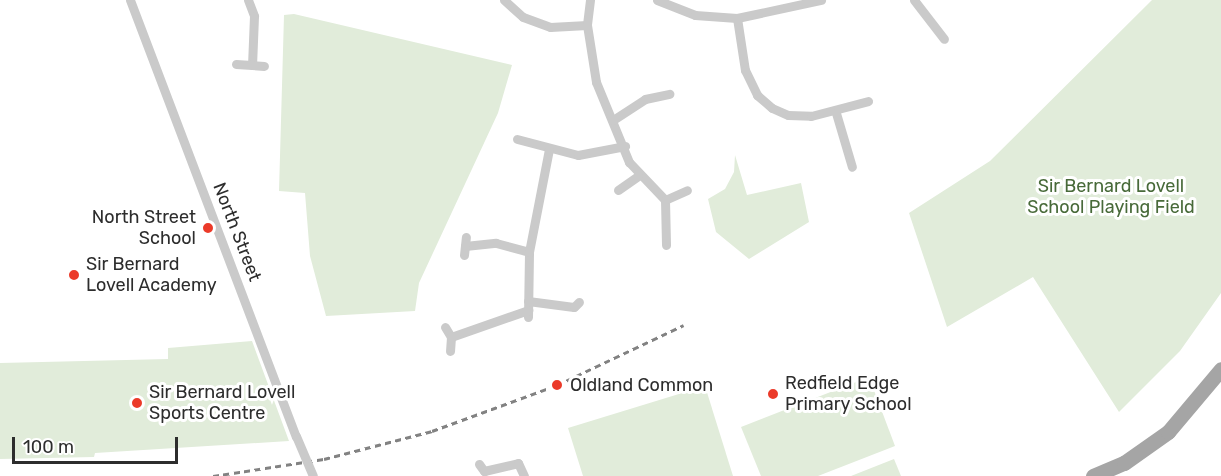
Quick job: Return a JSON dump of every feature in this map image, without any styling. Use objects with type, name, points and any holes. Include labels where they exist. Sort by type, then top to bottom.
[{"type":"main road","points":[[1094,476],[1124,463],[1168,432],[1221,369]]},
{"type":"street","points":[[248,0],[254,16],[252,64]]},
{"type":"street","points":[[504,0],[523,17],[550,27],[587,25]]},
{"type":"street","points":[[590,0],[587,25],[596,82],[639,176],[665,200],[666,245]]},
{"type":"street","points":[[657,0],[694,15],[737,18],[816,1]]},
{"type":"street","points":[[914,0],[944,39]]},
{"type":"street","name":"North Street","points":[[132,1],[313,476]]},
{"type":"street","points":[[737,18],[740,53],[757,95],[788,115],[836,113],[868,102]]},
{"type":"street","points":[[236,64],[264,66]]},
{"type":"street","points":[[613,120],[645,99],[669,94]]},
{"type":"street","points":[[836,113],[852,167]]},
{"type":"street","points":[[517,139],[549,149],[578,154],[625,146]]},
{"type":"street","points":[[528,309],[529,252],[549,149]]},
{"type":"street","points":[[618,190],[639,176]]},
{"type":"street","points":[[665,200],[687,190]]},
{"type":"street","points":[[465,246],[496,243],[529,252]]},
{"type":"street","points":[[451,337],[528,309],[574,307],[579,302]]},
{"type":"street","points":[[445,327],[451,337],[450,351]]},
{"type":"street","points":[[478,464],[484,471],[518,463],[524,476]]},
{"type":"green space","name":"Sir Bernard Lovell School Playing Field","points":[[1152,0],[1221,0],[1221,293],[1180,351],[1119,412],[1033,277],[947,327],[909,213],[990,161]]},
{"type":"green space","points":[[294,14],[512,65],[498,113],[419,283],[415,311],[326,316],[310,256],[305,193],[279,191],[284,15]]},
{"type":"green space","points":[[735,155],[747,195],[801,183],[809,222],[749,259],[716,232],[708,199],[725,189],[734,172]]},
{"type":"green space","name":"Sir Bernard Lovell Sports Centre","points":[[252,341],[289,441],[95,453],[94,457],[0,459],[0,363],[168,359],[168,348]]},
{"type":"green space","points":[[869,377],[895,446],[818,476],[761,476],[741,427]]},
{"type":"green space","points":[[705,386],[733,476],[583,476],[568,428]]},
{"type":"green space","points":[[894,459],[901,476],[851,476]]},
{"type":"railway","points":[[213,476],[324,459],[432,431],[557,385],[684,325]]},
{"type":"place","name":"North Street School","points":[[208,228]]},
{"type":"place","name":"Sir Bernard Lovell Academy","points":[[74,275]]},
{"type":"place","name":"Oldland Common","points":[[557,385]]},
{"type":"place","name":"Redfield Edge Primary School","points":[[773,394]]},
{"type":"place","name":"Sir Bernard Lovell Sports Centre","points":[[137,403]]}]
